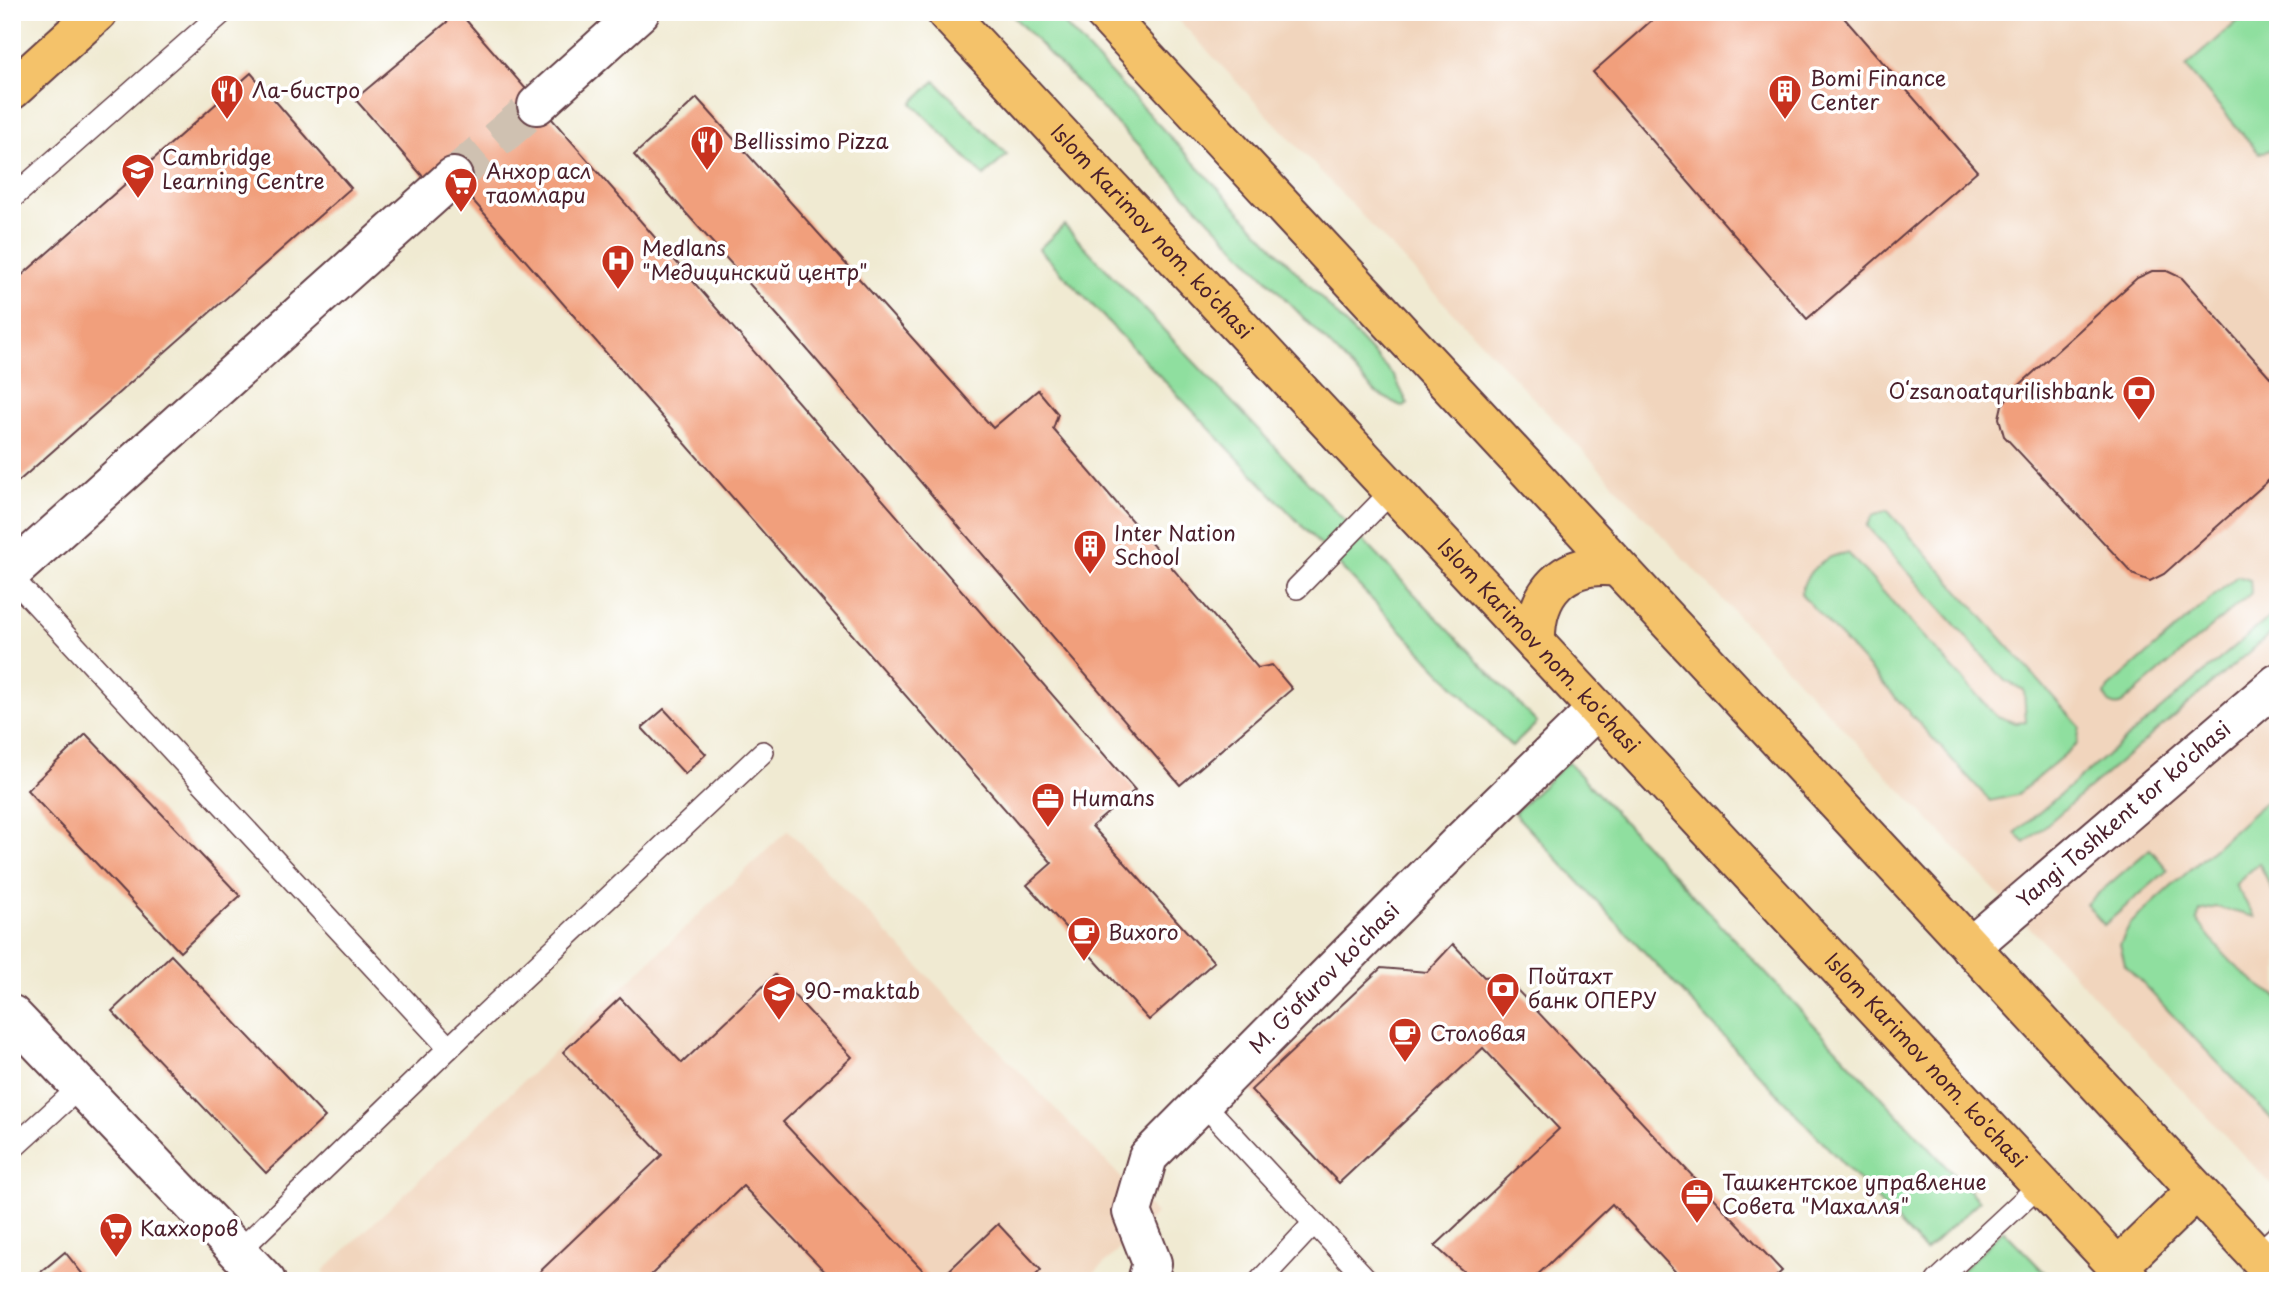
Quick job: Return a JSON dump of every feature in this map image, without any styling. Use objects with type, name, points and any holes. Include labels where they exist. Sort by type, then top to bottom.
[{"type":"main road","points":[[12,90],[98,12]]},
{"type":"main road","name":"Islom Karimov nom. ko'chasi","points":[[946,12],[2041,1184],[2117,1276]]},
{"type":"main road","points":[[1102,12],[2196,1191],[2271,1256]]},
{"type":"main road","points":[[1536,644],[1539,609],[1555,583],[1569,572],[1585,566],[1617,567]]},
{"type":"main road","points":[[2117,1276],[2196,1191]]},
{"type":"street","points":[[537,105],[640,12]]},
{"type":"street","points":[[12,572],[453,177]]},
{"type":"street","name":"Yangi Toshkent tor ko'chasi","points":[[1970,947],[2278,683]]},
{"type":"street","name":"M. G'ofurov ko'chasi","points":[[1147,1281],[1153,1264],[1132,1213],[1148,1157],[1597,709]]},
{"type":"street","points":[[12,1015],[265,1281]]},
{"type":"lane","points":[[12,198],[223,12]]},
{"type":"lane","points":[[1297,588],[1392,491]]},
{"type":"lane","points":[[12,579],[449,1048]]},
{"type":"lane","points":[[238,1252],[449,1048],[763,752]]},
{"type":"lane","points":[[12,1149],[80,1087]]},
{"type":"lane","points":[[1202,1102],[1368,1281]]},
{"type":"lane","points":[[1937,1281],[2041,1184]]},
{"type":"lane","points":[[1261,1281],[1314,1223]]},
{"type":"shaded area","points":[[1171,12],[2278,12],[2278,1192]]},
{"type":"shaded area","name":"90-maktab","points":[[788,830],[1156,1214],[1086,1281],[332,1281],[323,1271]]},
{"type":"green space","points":[[1009,12],[1053,12],[1394,376],[1408,404],[1403,407],[1376,393]]},
{"type":"green space","points":[[2248,12],[2278,12],[2278,148],[2259,153],[2186,67]]},
{"type":"green space","points":[[935,81],[1007,155],[984,176],[912,103]]},
{"type":"green space","points":[[1064,225],[1537,723],[1512,747],[1039,249]]},
{"type":"green space","points":[[1887,510],[2080,727],[2077,744],[2017,795],[1990,801],[1801,594],[1803,585],[1817,565],[1848,553],[1995,715],[2015,723],[2026,722],[2024,690],[2005,681],[1867,526],[1873,515]]},
{"type":"green space","points":[[2237,576],[2250,580],[2251,593],[2122,704],[2116,706],[2110,703],[2105,695],[2108,688]]},
{"type":"green space","points":[[2278,610],[2278,627],[2025,843],[2015,833]]},
{"type":"green space","points":[[1568,762],[1979,1201],[1925,1251],[1514,813]]},
{"type":"green space","points":[[2272,796],[2278,797],[2278,902],[2259,863],[2235,885],[2255,917],[2216,907],[2200,911],[2197,920],[2233,963],[2265,990],[2278,997],[2278,1126],[2125,965],[2120,944],[2131,923]]},
{"type":"green space","points":[[2150,849],[2168,870],[2104,925],[2086,904]]},
{"type":"green space","points":[[2003,1230],[2053,1281],[1951,1281]]},
{"type":"building","points":[[459,12],[1135,790],[1092,826],[1214,962],[1149,1020],[1027,885],[1052,863],[449,173],[432,187],[355,99]]},
{"type":"building","name":"Bomi Finance Center","points":[[1661,12],[1839,12],[1977,171],[1807,319],[1593,72]]},
{"type":"building","points":[[251,73],[351,188],[12,487],[12,284]]},
{"type":"building","points":[[697,98],[993,428],[1038,390],[1058,414],[1053,429],[1258,668],[1272,665],[1292,689],[1180,785],[788,327],[634,155]]},
{"type":"building","name":"Oʻzsanoatqurilishbank","points":[[2152,271],[2167,271],[2182,278],[2278,386],[2278,472],[2164,574],[2150,581],[2134,575],[2004,436],[1999,418],[2002,405],[2013,391],[2137,278]]},
{"type":"building","points":[[664,709],[706,754],[685,774],[642,728]]},
{"type":"building","points":[[86,734],[240,896],[180,952],[27,790]]},
{"type":"building","points":[[1453,944],[1484,977],[1503,975],[1782,1271],[1771,1281],[1684,1281],[1612,1204],[1531,1281],[1474,1281],[1435,1246],[1559,1129],[1483,1048],[1339,1183],[1251,1090],[1381,968],[1427,972]]},
{"type":"building","points":[[171,955],[325,1117],[266,1173],[112,1011]]},
{"type":"building","points":[[775,975],[852,1057],[783,1122],[933,1281],[834,1281],[743,1186],[651,1275],[657,1281],[530,1281],[662,1155],[563,1052],[620,998],[682,1063]]},
{"type":"building","points":[[998,1224],[1041,1270],[1030,1281],[938,1281]]},
{"type":"building","points":[[65,1252],[88,1281],[30,1281]]},
{"type":"tunnel","points":[[453,177],[537,105]]},
{"type":"place","name":"Ла-бистро","points":[[227,121]]},
{"type":"place","name":"Bomi Finance Center","points":[[1785,121]]},
{"type":"place","name":"Bellissimo Pizza","points":[[707,172]]},
{"type":"place","name":"Cambridge Learning Centre","points":[[138,200]]},
{"type":"place","name":"Анхор асл таомлари","points":[[461,214]]},
{"type":"place","name":"Medlans \"Медицинский центр\"","points":[[618,291]]},
{"type":"place","name":"Oʻzsanoatqurilishbank","points":[[2139,422]]},
{"type":"place","name":"Inter Nation School","points":[[1090,576]]},
{"type":"place","name":"Humans","points":[[1048,829]]},
{"type":"place","name":"Buxoro","points":[[1084,963]]},
{"type":"place","name":"Пойтахт банк ОПЕРУ","points":[[1503,1019]]},
{"type":"place","name":"90-maktab","points":[[779,1022]]},
{"type":"place","name":"Столовая","points":[[1405,1064]]},
{"type":"place","name":"Ташкентское управление Совета \"Махалля\"","points":[[1697,1225]]},
{"type":"place","name":"Каххоров","points":[[116,1259]]}]
